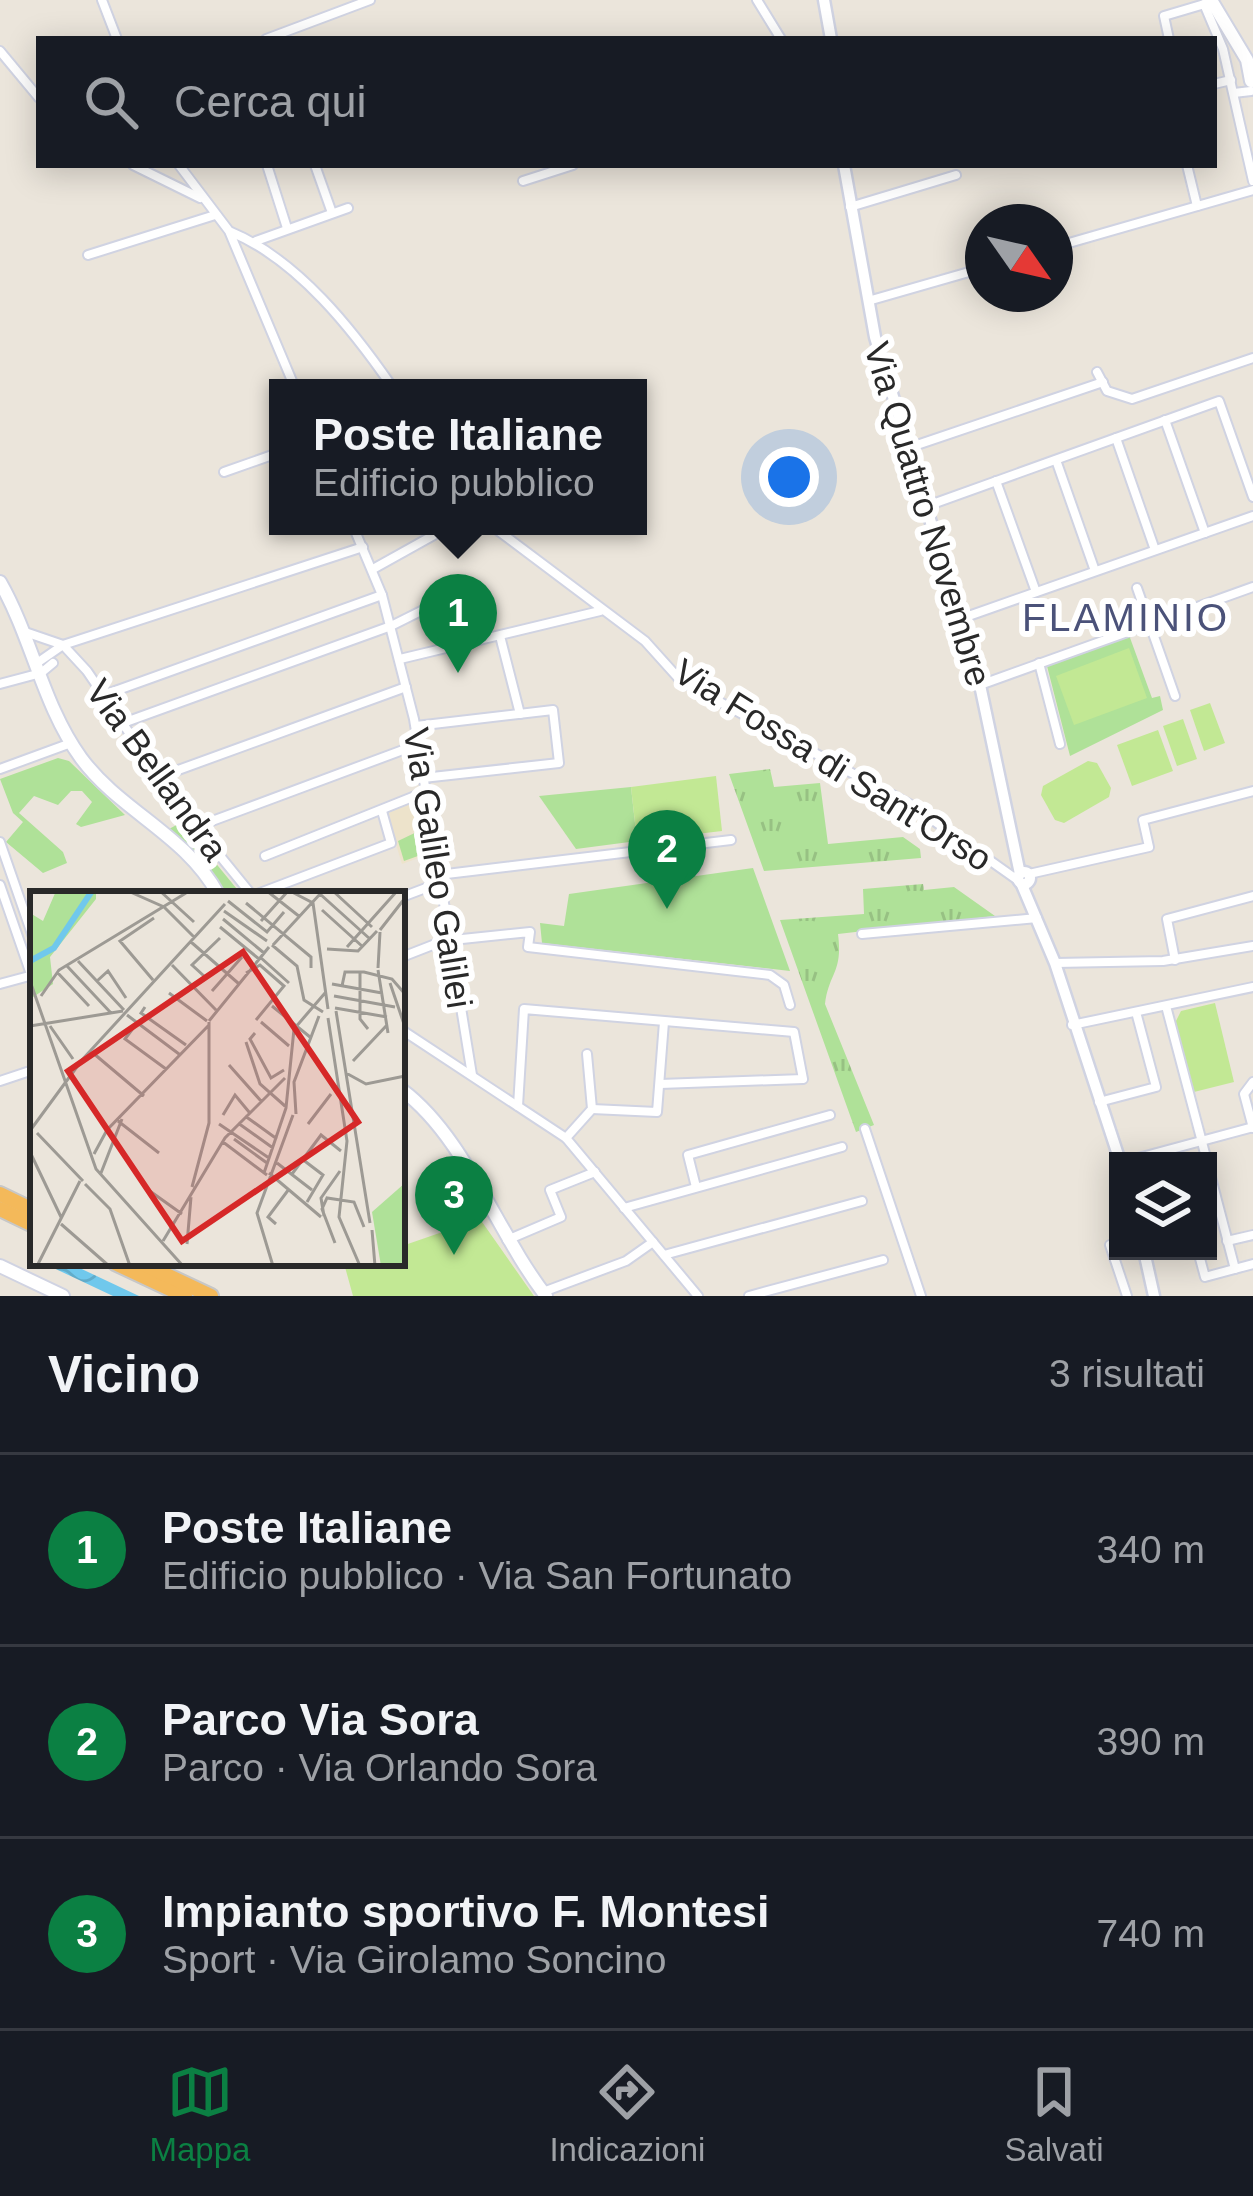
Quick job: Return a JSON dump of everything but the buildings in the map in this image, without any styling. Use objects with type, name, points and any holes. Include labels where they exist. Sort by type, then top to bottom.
[{"type":"highway","points":[[0,1194],[30,1209]]},
{"type":"highway","points":[[0,1209],[30,1224]]},
{"type":"highway","points":[[121,1266],[185,1296]]},
{"type":"highway","points":[[147,1266],[211,1296]]},
{"type":"main road","points":[[1209,2],[1238,44],[1252,86]]},
{"type":"main road","points":[[1238,44],[1253,55]]},
{"type":"main road","name":"Via Bellandra","points":[[0,582],[71,743],[106,786],[183,847],[216,891]]},
{"type":"main road","points":[[405,1093],[441,1128],[506,1240],[545,1294]]},
{"type":"main road","points":[[0,1266],[63,1296]]},
{"type":"street","points":[[102,0],[116,36]]},
{"type":"street","points":[[274,36],[370,0]]},
{"type":"street","points":[[758,0],[779,36]]},
{"type":"street","points":[[824,0],[830,36]]},
{"type":"street","points":[[1073,242],[1253,186],[1209,2],[1163,16],[1168,36]]},
{"type":"street","points":[[0,51],[36,94]]},
{"type":"street","points":[[1217,83],[1231,80]]},
{"type":"street","points":[[1234,93],[1252,86]]},
{"type":"street","points":[[139,168],[201,199]]},
{"type":"street","points":[[181,168],[230,231],[291,379]]},
{"type":"street","points":[[267,168],[287,228]]},
{"type":"street","points":[[316,168],[332,213]]},
{"type":"street","points":[[523,181],[564,168]]},
{"type":"street","name":"Via Quattro Novembre","points":[[844,168],[866,301],[980,685],[1024,877],[1119,1152]]},
{"type":"street","points":[[1188,168],[1197,206]]},
{"type":"street","points":[[850,207],[956,175]]},
{"type":"street","points":[[254,242],[348,208]]},
{"type":"street","points":[[88,255],[215,214]]},
{"type":"street","points":[[230,231],[254,242],[352,334],[386,379]]},
{"type":"street","points":[[866,301],[965,273]]},
{"type":"street","points":[[1097,372],[1119,398],[1132,399],[1253,358]]},
{"type":"street","points":[[908,448],[1102,382]]},
{"type":"street","points":[[926,507],[1219,400],[1253,497]]},
{"type":"street","points":[[1165,420],[1205,533]]},
{"type":"street","points":[[1115,438],[1155,550]]},
{"type":"street","points":[[224,472],[269,456]]},
{"type":"street","points":[[1055,460],[1095,571]]},
{"type":"street","points":[[996,481],[1036,592]]},
{"type":"street","points":[[959,620],[1253,516]]},
{"type":"street","name":"Via Galileo Galilei","points":[[357,535],[382,595],[416,726],[472,1076]]},
{"type":"street","points":[[373,569],[434,535]]},
{"type":"street","name":"Via Fossa di Sant'Orso","points":[[504,535],[656,650],[681,681],[913,806],[1024,877]]},
{"type":"street","points":[[39,668],[63,645],[363,547]]},
{"type":"street","points":[[122,723],[391,626],[469,587]]},
{"type":"street","points":[[980,685],[1253,587]]},
{"type":"street","points":[[1137,588],[1174,696]]},
{"type":"street","points":[[104,694],[382,595]]},
{"type":"street","points":[[400,659],[602,610]]},
{"type":"street","points":[[23,631],[63,645]]},
{"type":"street","points":[[500,636],[520,714]]},
{"type":"street","points":[[0,684],[52,663],[63,645]]},
{"type":"street","name":"Via Bellandra","points":[[63,645],[104,694],[196,827],[251,891]]},
{"type":"street","points":[[1039,662],[1060,745]]},
{"type":"street","points":[[159,777],[406,687]]},
{"type":"street","points":[[416,726],[553,710],[559,763],[423,778]]},
{"type":"street","points":[[0,769],[71,743]]},
{"type":"street","points":[[196,827],[419,744]]},
{"type":"street","points":[[1024,877],[1149,847],[1144,820],[1253,790]]},
{"type":"street","points":[[265,856],[425,792]]},
{"type":"street","points":[[262,891],[391,843],[382,811]]},
{"type":"street","points":[[405,896],[439,879],[731,840]]},
{"type":"street","points":[[0,842],[30,928]]},
{"type":"street","points":[[14,881],[0,885],[30,971]]},
{"type":"street","points":[[1175,960],[1168,919],[1253,896]]},
{"type":"street","points":[[862,934],[1039,918]]},
{"type":"street","points":[[405,956],[449,940],[530,932],[528,947],[770,975],[784,985],[790,1005]]},
{"type":"street","points":[[1057,967],[1175,960],[1253,946]]},
{"type":"street","points":[[0,984],[30,977]]},
{"type":"street","points":[[1072,1025],[1253,988]]},
{"type":"street","points":[[1166,1006],[1204,1152]]},
{"type":"street","points":[[518,1106],[524,1009],[794,1032],[803,1079],[660,1084]]},
{"type":"street","points":[[1099,1102],[1156,1087],[1136,1012]]},
{"type":"street","points":[[592,1109],[658,1112],[664,1022]]},
{"type":"street","points":[[405,1032],[566,1138],[698,1296]]},
{"type":"street","points":[[566,1138],[592,1109],[587,1054]]},
{"type":"street","points":[[0,1081],[30,1071]]},
{"type":"street","points":[[1159,1152],[1253,1128],[1244,1094],[1253,1082]]},
{"type":"street","points":[[696,1187],[688,1155],[830,1115]]},
{"type":"street","points":[[865,1129],[921,1296]]},
{"type":"street","points":[[624,1208],[842,1147]]},
{"type":"street","points":[[506,1240],[561,1217],[550,1190],[595,1172]]},
{"type":"street","points":[[664,1255],[862,1201]]},
{"type":"street","points":[[1217,1202],[1235,1269]]},
{"type":"street","points":[[1227,1241],[1253,1234]]},
{"type":"street","points":[[545,1294],[626,1261],[653,1242]]},
{"type":"street","points":[[749,1296],[883,1260]]},
{"type":"street","points":[[1115,1260],[1127,1296]]},
{"type":"street","points":[[1146,1260],[1154,1296]]},
{"type":"street","points":[[1200,1260],[1205,1277],[1253,1264]]},
{"type":"shaded area","points":[[421,797],[432,853],[402,864],[386,812]]},
{"type":"green space","points":[[1129,635],[1152,698],[1160,696],[1163,710],[1070,756],[1047,666]]},
{"type":"green space","points":[[1129,648],[1147,698],[1074,725],[1056,676]]},
{"type":"green space","points":[[1210,703],[1225,743],[1204,751],[1190,710]]},
{"type":"green space","points":[[1183,719],[1197,759],[1177,766],[1163,726]]},
{"type":"green space","points":[[1158,730],[1173,771],[1132,786],[1117,745]]},
{"type":"green space","points":[[58,758],[69,761],[125,815],[81,827],[76,824],[92,802],[82,791],[71,791],[58,805],[34,796],[19,813],[63,852],[67,863],[43,873],[6,842],[23,822],[13,813],[0,779]]},
{"type":"green space","points":[[1088,761],[1097,763],[1111,788],[1109,797],[1064,823],[1055,820],[1041,795],[1043,786]]},
{"type":"green space","points":[[770,769],[774,787],[820,783],[828,844],[903,837],[920,849],[921,858],[764,871],[729,774]]},
{"type":"green space","points":[[716,776],[722,831],[637,841],[631,787]]},
{"type":"green space","points":[[631,787],[637,841],[576,849],[539,796]]},
{"type":"green space","points":[[182,822],[239,891],[222,891],[197,854],[169,829]]},
{"type":"green space","points":[[425,828],[429,852],[404,861],[398,841]]},
{"type":"green space","points":[[753,868],[790,971],[542,943],[540,923],[564,926],[569,894]]},
{"type":"green space","points":[[923,884],[924,890],[954,887],[995,916],[838,934],[839,957],[825,1004],[874,1125],[856,1132],[780,920],[864,914],[863,889]]},
{"type":"green space","points":[[1215,1003],[1234,1082],[1194,1092],[1175,1023],[1181,1011]]},
{"type":"green space","points":[[480,1219],[534,1296],[353,1296],[345,1267],[405,1266],[405,1245]]},
{"type":"water","points":[[49,1266],[75,1266],[139,1296],[113,1296]]},
{"type":"place","name":"Poste Italiane","points":[[458,673]]},
{"type":"place","name":"Parco Via Sora","points":[[667,909]]},
{"type":"place","name":"Impianto sportivo F. Montesi","points":[[454,1255]]},
{"type":"district","name":"FLAMINIO","points":[[1126,617]]}]
